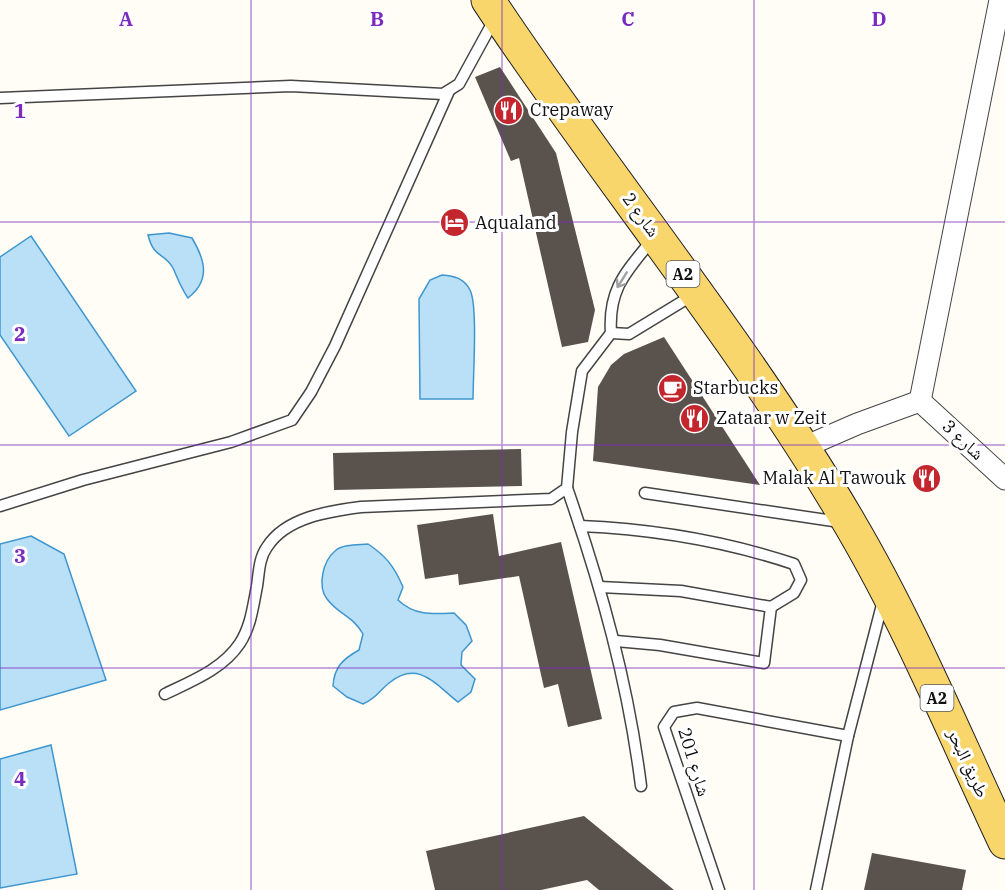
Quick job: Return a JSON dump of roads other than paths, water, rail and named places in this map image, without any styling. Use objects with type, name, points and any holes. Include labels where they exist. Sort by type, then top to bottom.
[{"type":"main road","name":"شارع 2","points":[[493,7],[697,293],[802,448],[868,555]]},
{"type":"main road","name":"طريق البحر","points":[[868,555],[886,588],[1005,842]]},
{"type":"street","points":[[802,448],[857,424],[920,402],[1000,0]]},
{"type":"street","name":"شارع 3","points":[[920,402],[1005,479]]},
{"type":"lane","points":[[0,98],[291,86],[443,94],[459,84],[493,7]]},
{"type":"lane","points":[[0,506],[83,480],[231,442],[292,420],[311,392],[335,346],[449,92]]},
{"type":"lane","points":[[641,786],[628,694],[616,641],[567,488],[572,432],[582,371],[611,333],[610,310],[617,287],[656,236]]},
{"type":"lane","points":[[611,333],[628,334],[697,293]]},
{"type":"lane","points":[[165,694],[215,668],[234,650],[252,616],[261,562],[266,548],[282,531],[302,521],[336,511],[362,507],[551,499],[567,488]]},
{"type":"lane","points":[[645,493],[850,523]]},
{"type":"lane","points":[[580,526],[628,528],[749,549],[794,564],[801,580],[794,593],[771,607],[681,591],[600,587]]},
{"type":"lane","points":[[816,890],[848,736],[886,588]]},
{"type":"lane","points":[[616,641],[660,645],[764,663],[771,607]]},
{"type":"lane","name":"شارع 201","points":[[719,890],[664,727],[674,712],[697,708],[848,736]]},
{"type":"water","points":[[169,233],[192,238],[203,262],[203,277],[188,298],[170,263],[156,252],[148,235]]},
{"type":"water","points":[[31,236],[136,391],[69,436],[0,335],[0,257]]},
{"type":"water","points":[[442,275],[462,280],[468,286],[472,298],[474,310],[473,399],[420,399],[419,299],[430,280]]},
{"type":"water","points":[[31,536],[64,554],[106,680],[0,710],[0,544]]},
{"type":"water","points":[[368,544],[385,557],[396,573],[403,587],[398,600],[404,605],[431,614],[454,613],[466,625],[472,641],[462,652],[461,665],[475,679],[471,692],[458,702],[434,682],[418,674],[409,673],[400,676],[363,704],[347,697],[333,686],[337,669],[344,660],[359,650],[363,634],[355,623],[327,599],[322,587],[323,574],[327,561],[338,549],[351,545]]},
{"type":"water","points":[[51,745],[77,874],[0,888],[0,759]]},
{"type":"place","name":"Crepaway","points":[[509,110]]},
{"type":"place","name":"Aqualand","points":[[454,223]]},
{"type":"place","name":"Starbucks","points":[[672,388]]},
{"type":"place","name":"Zataar w Zeit","points":[[695,418]]},
{"type":"place","name":"Malak Al Tawouk","points":[[927,478]]}]
